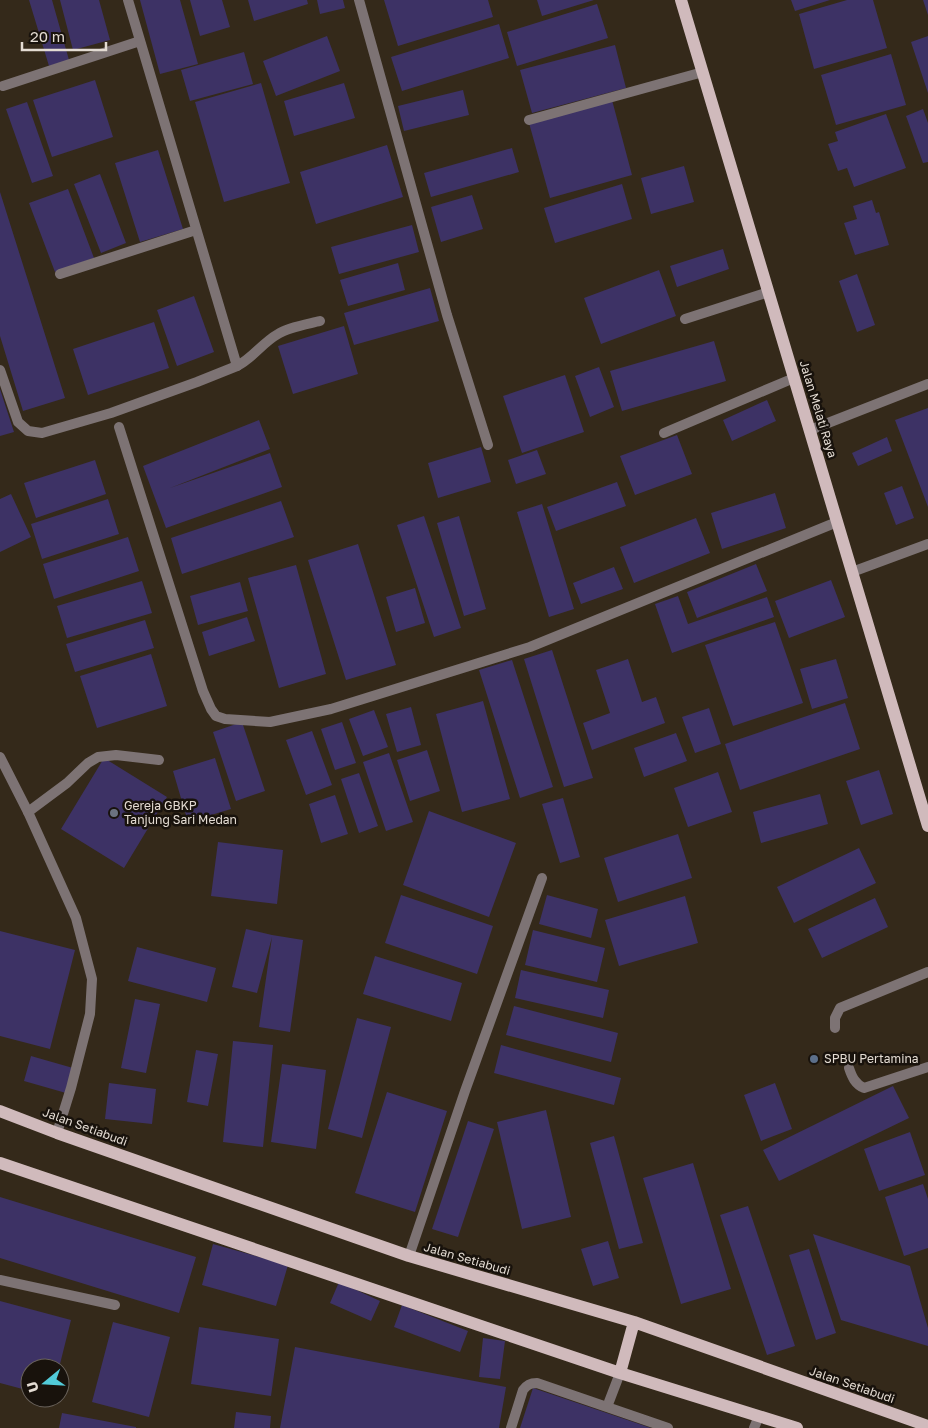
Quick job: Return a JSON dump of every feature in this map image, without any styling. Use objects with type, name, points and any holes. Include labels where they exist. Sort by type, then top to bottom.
[{"type":"main road","name":"Jalan Melati Raya","points":[[681,0],[928,826]]},
{"type":"main road","name":"Jalan Setiabudi","points":[[0,1111],[57,1133],[409,1256],[634,1322],[928,1426]]},
{"type":"main road","points":[[0,1163],[620,1373],[757,1422],[796,1428]]},
{"type":"main road","points":[[620,1373],[634,1322]]},
{"type":"street","points":[[128,0],[237,366]]},
{"type":"street","points":[[359,0],[447,315],[488,445]]},
{"type":"street","points":[[3,86],[140,41]]},
{"type":"street","points":[[529,120],[703,72]]},
{"type":"street","points":[[60,274],[196,230]]},
{"type":"street","points":[[685,319],[769,292]]},
{"type":"street","points":[[0,370],[18,422],[28,432],[42,433],[111,413],[237,366],[246,361],[280,332],[320,321]]},
{"type":"street","points":[[664,433],[794,378]]},
{"type":"street","points":[[810,430],[928,384]]},
{"type":"street","points":[[119,427],[203,691],[216,716],[225,719],[270,722],[331,709],[530,648],[837,522]]},
{"type":"street","points":[[852,572],[928,544]]},
{"type":"street","points":[[28,812],[98,757],[116,755],[159,760]]},
{"type":"street","points":[[0,757],[28,812],[76,918],[92,979],[90,1014],[57,1133]]},
{"type":"street","points":[[409,1256],[465,1091],[542,878]]},
{"type":"street","points":[[835,1028],[835,1018],[840,1008],[928,972]]},
{"type":"street","points":[[849,1068],[852,1078],[858,1085],[864,1088],[928,1067]]},
{"type":"street","points":[[0,1280],[115,1305]]},
{"type":"street","points":[[607,1408],[620,1373]]},
{"type":"street","points":[[511,1428],[523,1390],[530,1383],[536,1383],[668,1428]]},
{"type":"building","points":[[29,0],[52,0],[69,60],[49,66]]},
{"type":"building","points":[[60,0],[99,0],[110,40],[73,50]]},
{"type":"building","points":[[140,0],[180,0],[198,64],[160,74]]},
{"type":"building","points":[[190,0],[222,0],[230,27],[200,36]]},
{"type":"building","points":[[248,0],[307,0],[308,4],[254,21]]},
{"type":"building","points":[[317,0],[343,0],[345,8],[320,14]]},
{"type":"building","points":[[384,0],[488,0],[493,17],[398,46]]},
{"type":"building","points":[[537,0],[594,0],[542,16]]},
{"type":"building","points":[[791,0],[830,0],[795,11]]},
{"type":"building","points":[[847,0],[873,0],[887,48],[814,69],[799,14]]},
{"type":"building","points":[[923,0],[928,0],[928,15]]},
{"type":"building","points":[[597,4],[608,38],[517,66],[507,32]]},
{"type":"building","points":[[499,24],[509,58],[402,91],[391,57]]},
{"type":"building","points":[[327,36],[340,71],[276,96],[263,61]]},
{"type":"building","points":[[928,36],[928,93],[911,42]]},
{"type":"building","points":[[615,45],[626,88],[532,113],[520,70]]},
{"type":"building","points":[[244,52],[253,84],[190,101],[181,70]]},
{"type":"building","points":[[891,54],[906,105],[836,125],[821,75]]},
{"type":"building","points":[[95,80],[113,137],[52,157],[33,100]]},
{"type":"building","points":[[261,83],[290,183],[224,202],[195,102]]},
{"type":"building","points":[[344,83],[355,118],[294,136],[284,101]]},
{"type":"building","points":[[463,90],[469,115],[404,131],[398,106]]},
{"type":"building","points":[[612,100],[632,175],[550,198],[529,123]]},
{"type":"building","points":[[27,102],[53,176],[32,183],[6,109]]},
{"type":"building","points":[[923,109],[928,123],[928,162],[923,163],[906,116]]},
{"type":"building","points":[[886,114],[906,168],[854,187],[847,168],[838,171],[828,144],[838,141],[835,132]]},
{"type":"building","points":[[387,145],[403,197],[316,224],[300,172]]},
{"type":"building","points":[[512,148],[519,172],[431,197],[424,173]]},
{"type":"building","points":[[158,150],[183,229],[140,242],[115,163]]},
{"type":"building","points":[[684,166],[694,202],[651,214],[641,178]]},
{"type":"building","points":[[100,174],[126,243],[101,253],[74,184]]},
{"type":"building","points":[[622,184],[632,219],[555,243],[544,208]]},
{"type":"building","points":[[68,189],[94,258],[55,272],[29,203]]},
{"type":"building","points":[[0,192],[65,398],[23,411],[0,336]]},
{"type":"building","points":[[472,195],[483,229],[441,242],[431,207]]},
{"type":"building","points":[[872,200],[876,213],[879,212],[889,245],[855,255],[844,223],[857,219],[853,206]]},
{"type":"building","points":[[412,225],[419,252],[339,274],[331,247]]},
{"type":"building","points":[[723,249],[729,269],[677,287],[670,266]]},
{"type":"building","points":[[398,263],[405,290],[348,306],[340,280]]},
{"type":"building","points":[[659,270],[676,316],[601,344],[584,298]]},
{"type":"building","points":[[857,274],[875,325],[857,332],[839,281]]},
{"type":"building","points":[[430,288],[439,321],[354,345],[344,313]]},
{"type":"building","points":[[194,296],[214,352],[177,366],[157,310]]},
{"type":"building","points":[[154,322],[169,368],[88,395],[73,349]]},
{"type":"building","points":[[344,326],[358,374],[293,394],[278,346]]},
{"type":"building","points":[[714,341],[726,381],[622,411],[610,371]]},
{"type":"building","points":[[599,367],[614,407],[590,417],[575,376]]},
{"type":"building","points":[[565,375],[584,432],[522,453],[503,396]]},
{"type":"building","points":[[0,389],[14,432],[0,436]]},
{"type":"building","points":[[767,400],[776,421],[732,441],[723,420]]},
{"type":"building","points":[[928,408],[928,507],[895,420]]},
{"type":"building","points":[[259,420],[270,449],[170,488],[270,453],[282,487],[166,528],[143,466]]},
{"type":"building","points":[[677,435],[692,474],[635,495],[620,456]]},
{"type":"building","points":[[887,437],[892,451],[858,466],[852,453]]},
{"type":"building","points":[[481,447],[491,482],[438,498],[428,463]]},
{"type":"building","points":[[537,450],[546,474],[516,484],[508,460]]},
{"type":"building","points":[[95,460],[106,494],[36,518],[24,483]]},
{"type":"building","points":[[617,482],[626,506],[556,531],[547,507]]},
{"type":"building","points":[[902,486],[914,518],[896,525],[884,493]]},
{"type":"building","points":[[775,493],[786,528],[722,549],[711,513]]},
{"type":"building","points":[[11,494],[31,537],[0,552],[0,499]]},
{"type":"building","points":[[108,499],[119,534],[42,559],[31,524]]},
{"type":"building","points":[[281,501],[294,537],[182,574],[171,538]]},
{"type":"building","points":[[542,504],[574,609],[549,617],[517,512]]},
{"type":"building","points":[[424,516],[461,628],[434,637],[397,525]]},
{"type":"building","points":[[459,516],[486,609],[464,616],[437,523]]},
{"type":"building","points":[[696,518],[710,553],[634,583],[620,547]]},
{"type":"building","points":[[128,537],[139,571],[54,599],[43,564]]},
{"type":"building","points":[[358,544],[396,665],[346,680],[308,560]]},
{"type":"building","points":[[756,564],[767,591],[697,618],[687,592]]},
{"type":"building","points":[[296,565],[326,674],[279,688],[248,578]]},
{"type":"building","points":[[614,567],[623,589],[581,604],[573,583]]},
{"type":"building","points":[[831,580],[845,617],[789,638],[775,601]]},
{"type":"building","points":[[142,581],[152,613],[67,638],[57,606]]},
{"type":"building","points":[[240,582],[248,611],[198,625],[190,596]]},
{"type":"building","points":[[415,588],[425,623],[396,632],[386,597]]},
{"type":"building","points":[[678,596],[688,624],[767,597],[774,617],[672,653],[655,604]]},
{"type":"building","points":[[247,617],[255,641],[209,656],[202,632]]},
{"type":"building","points":[[145,620],[154,648],[75,672],[66,644]]},
{"type":"building","points":[[775,622],[803,703],[733,726],[705,645]]},
{"type":"building","points":[[552,650],[593,778],[564,787],[524,659]]},
{"type":"building","points":[[151,654],[167,706],[97,728],[80,676]]},
{"type":"building","points":[[628,659],[642,702],[656,697],[665,723],[592,750],[583,723],[610,713],[596,670]]},
{"type":"building","points":[[836,659],[848,698],[812,709],[800,669]]},
{"type":"building","points":[[512,660],[553,787],[520,798],[479,670]]},
{"type":"building","points":[[483,701],[510,799],[462,812],[436,714]]},
{"type":"building","points":[[845,703],[860,749],[740,790],[725,744]]},
{"type":"building","points":[[411,707],[421,745],[397,752],[386,714]]},
{"type":"building","points":[[709,708],[721,744],[695,753],[682,717]]},
{"type":"building","points":[[374,710],[388,747],[363,756],[349,719]]},
{"type":"building","points":[[242,722],[265,791],[236,801],[213,732]]},
{"type":"building","points":[[342,722],[356,763],[335,770],[321,729]]},
{"type":"building","points":[[312,731],[332,785],[306,795],[286,740]]},
{"type":"building","points":[[676,733],[687,761],[644,777],[634,748]]},
{"type":"building","points":[[427,750],[440,791],[410,801],[397,760]]},
{"type":"building","points":[[389,753],[413,822],[386,831],[363,762]]},
{"type":"building","name":"Gereja GBKP Tanjung Sari Medan","points":[[104,758],[167,797],[124,868],[61,829]]},
{"type":"building","points":[[215,758],[231,809],[188,822],[173,771]]},
{"type":"building","points":[[879,770],[893,814],[861,825],[846,781]]},
{"type":"building","points":[[718,772],[732,812],[688,827],[674,788]]},
{"type":"building","points":[[359,773],[378,826],[359,833],[341,779]]},
{"type":"building","points":[[820,794],[828,824],[761,843],[753,812]]},
{"type":"building","points":[[335,795],[348,834],[321,843],[309,804]]},
{"type":"building","points":[[563,798],[580,857],[560,863],[542,804]]},
{"type":"building","points":[[429,811],[516,843],[489,917],[403,885]]},
{"type":"building","points":[[678,834],[692,878],[618,902],[604,858]]},
{"type":"building","points":[[218,842],[283,850],[277,904],[211,896]]},
{"type":"building","points":[[859,848],[876,883],[794,923],[777,887]]},
{"type":"building","points":[[401,895],[493,926],[477,974],[385,943]]},
{"type":"building","points":[[547,895],[598,909],[591,938],[539,924]]},
{"type":"building","points":[[685,896],[698,943],[619,966],[605,920]]},
{"type":"building","points":[[875,898],[888,927],[822,958],[808,929]]},
{"type":"building","points":[[246,929],[303,940],[290,1032],[259,1027],[272,937],[257,993],[232,987]]},
{"type":"building","points":[[533,930],[605,948],[597,982],[525,965]]},
{"type":"building","points":[[0,931],[75,950],[50,1049],[0,1036]]},
{"type":"building","points":[[137,947],[216,968],[207,1002],[128,981]]},
{"type":"building","points":[[375,956],[462,983],[451,1021],[363,994]]},
{"type":"building","points":[[521,970],[609,990],[603,1018],[515,998]]},
{"type":"building","points":[[135,999],[160,1004],[146,1073],[121,1068]]},
{"type":"building","points":[[514,1006],[618,1033],[611,1062],[506,1035]]},
{"type":"building","points":[[357,1018],[391,1027],[362,1138],[328,1129]]},
{"type":"building","points":[[233,1041],[273,1045],[263,1147],[223,1142]]},
{"type":"building","points":[[501,1045],[621,1078],[614,1105],[494,1073]]},
{"type":"building","points":[[196,1050],[218,1054],[208,1106],[187,1102]]},
{"type":"building","points":[[31,1056],[73,1068],[66,1093],[24,1081]]},
{"type":"building","points":[[282,1064],[326,1070],[316,1149],[271,1142]]},
{"type":"building","points":[[109,1083],[156,1089],[152,1124],[105,1119]]},
{"type":"building","points":[[775,1083],[792,1129],[761,1141],[744,1095]]},
{"type":"building","points":[[893,1086],[909,1118],[779,1181],[763,1150]]},
{"type":"building","points":[[387,1092],[447,1111],[415,1212],[355,1193]]},
{"type":"building","points":[[546,1110],[571,1217],[522,1229],[497,1122]]},
{"type":"building","points":[[468,1121],[494,1129],[458,1237],[432,1229]]},
{"type":"building","points":[[910,1132],[925,1175],[879,1191],[864,1149]]},
{"type":"building","points":[[614,1136],[643,1243],[619,1249],[590,1143]]},
{"type":"building","points":[[693,1163],[731,1289],[681,1304],[643,1178]]},
{"type":"building","points":[[923,1184],[928,1199],[928,1248],[904,1256],[885,1197]]},
{"type":"building","points":[[0,1197],[196,1257],[179,1313],[0,1258]]},
{"type":"building","points":[[748,1206],[795,1346],[767,1355],[720,1215]]},
{"type":"building","points":[[813,1234],[910,1266],[928,1328],[928,1346],[841,1320]]},
{"type":"building","points":[[608,1241],[619,1278],[593,1286],[581,1249]]},
{"type":"building","points":[[213,1244],[288,1265],[276,1306],[202,1285]]},
{"type":"building","points":[[809,1249],[836,1333],[816,1340],[789,1255]]},
{"type":"building","points":[[339,1282],[380,1301],[371,1321],[330,1303]]},
{"type":"building","points":[[0,1301],[71,1320],[62,1358],[20,1358],[20,1388],[0,1383]]},
{"type":"building","points":[[402,1305],[468,1331],[460,1352],[394,1327]]},
{"type":"building","points":[[113,1322],[170,1337],[149,1417],[92,1402]]},
{"type":"building","points":[[199,1327],[279,1339],[271,1396],[191,1384]]},
{"type":"building","points":[[483,1338],[505,1341],[500,1379],[479,1377]]},
{"type":"building","points":[[295,1347],[506,1387],[499,1428],[280,1428]]},
{"type":"building","points":[[533,1388],[651,1428],[520,1428]]},
{"type":"building","points":[[236,1412],[271,1416],[270,1428],[234,1428]]},
{"type":"building","points":[[62,1413],[136,1427],[136,1428],[59,1428]]},
{"type":"place","name":"Gereja GBKP Tanjung Sari Medan","points":[[114,813]]},
{"type":"place","name":"SPBU Pertamina","points":[[814,1059]]}]
